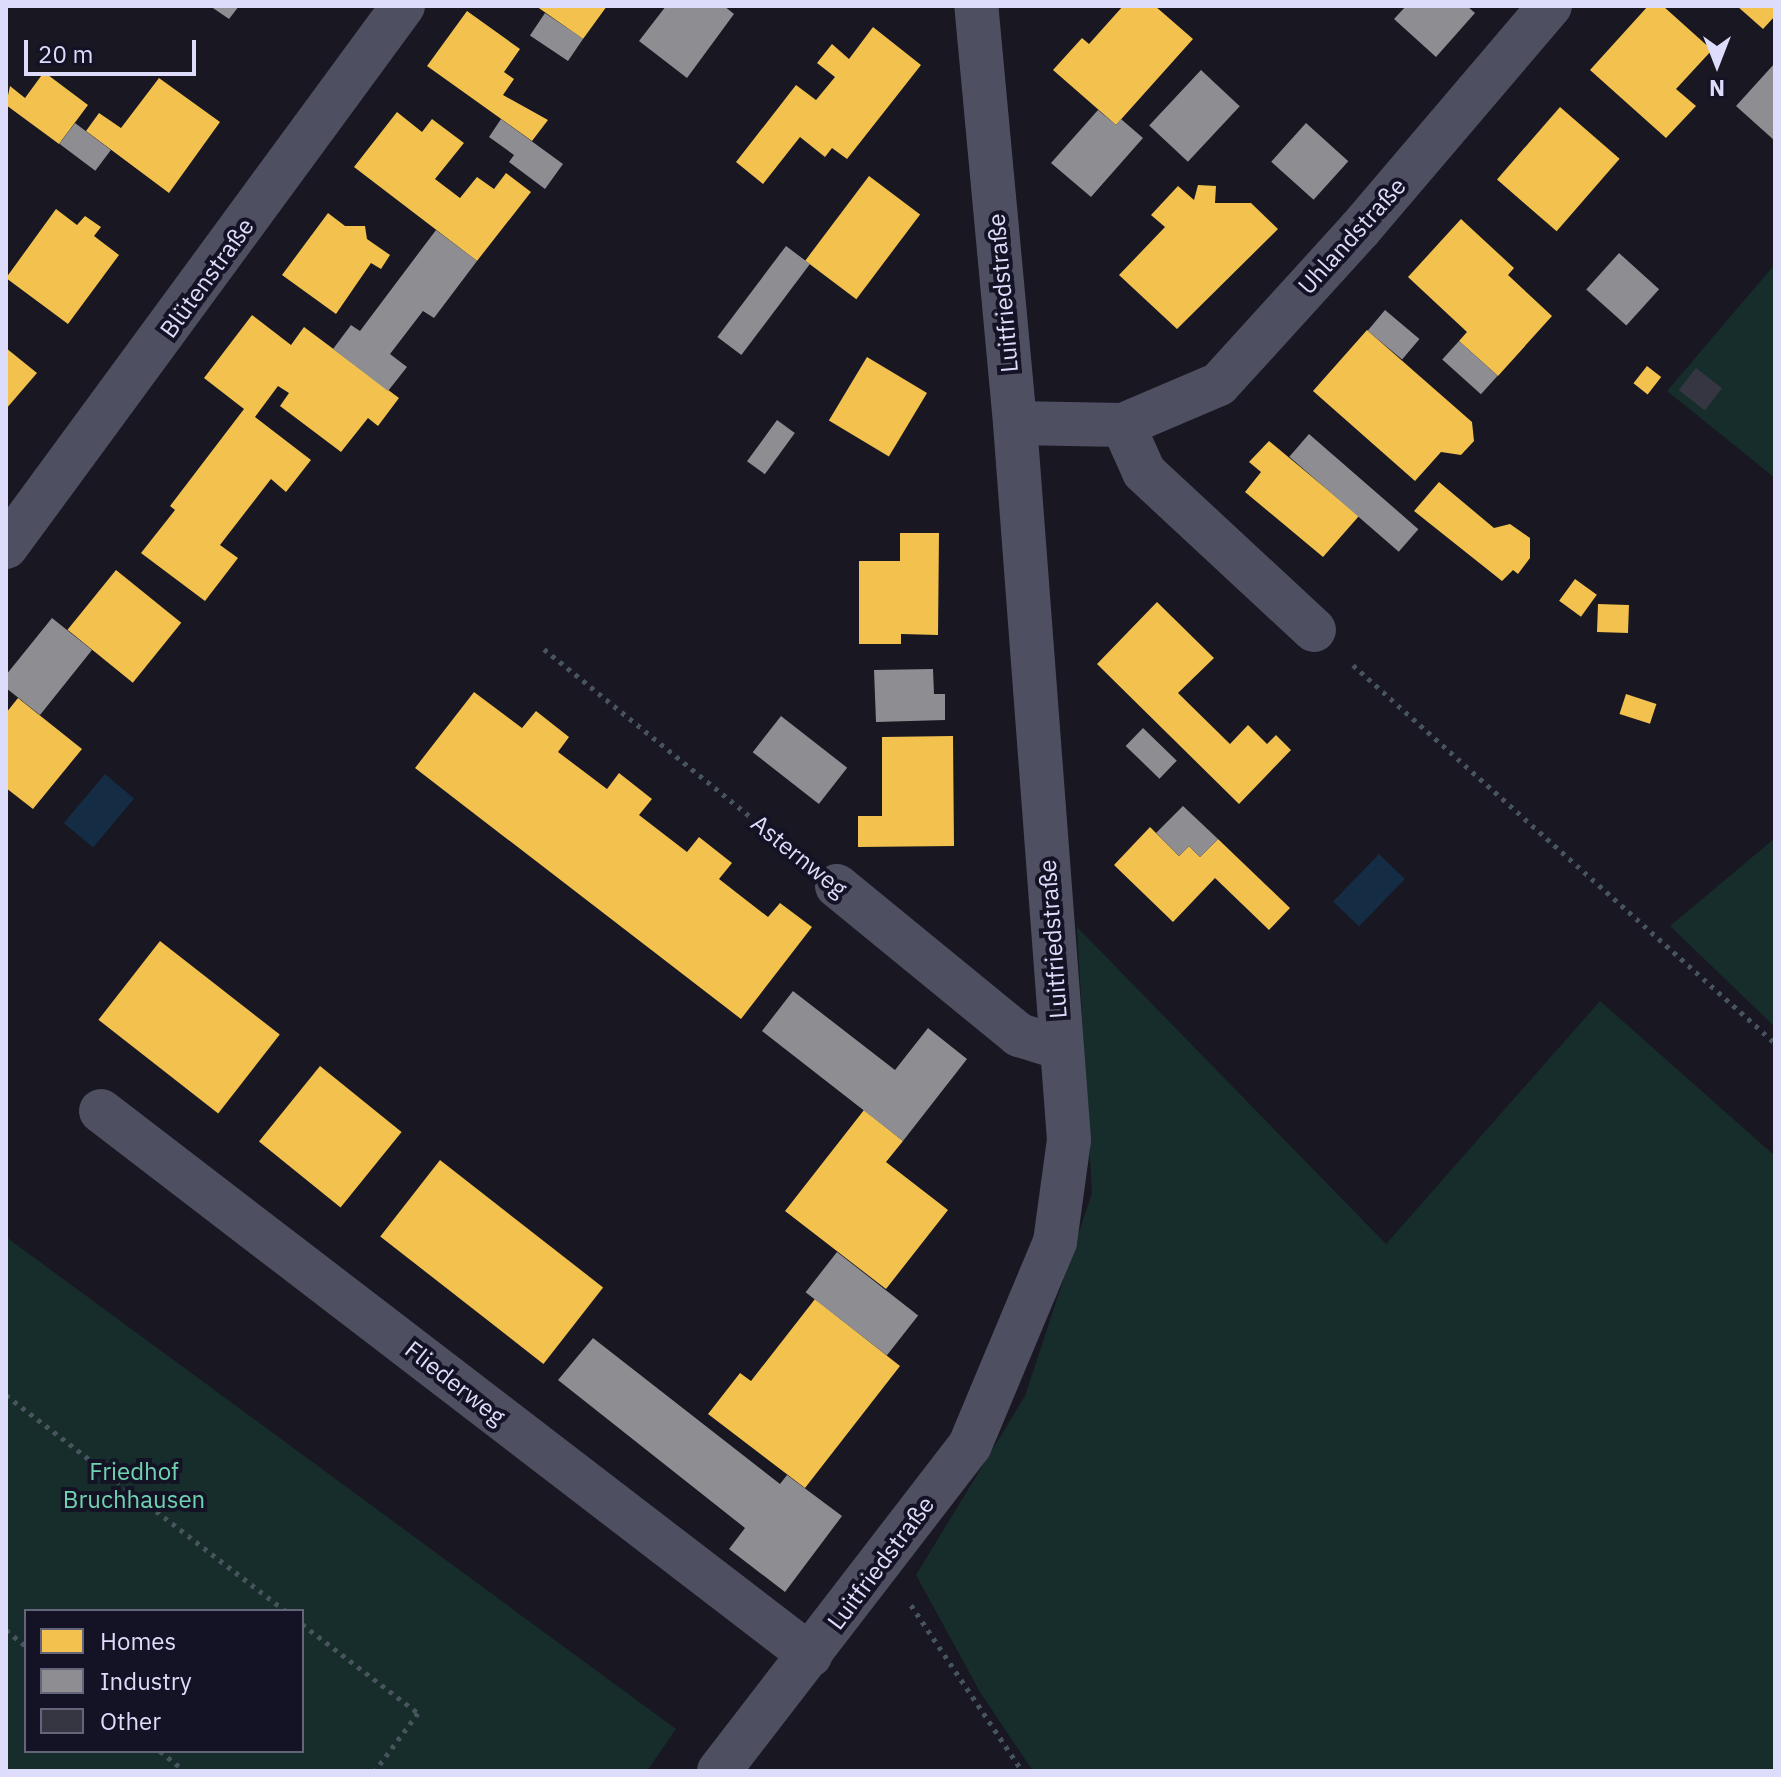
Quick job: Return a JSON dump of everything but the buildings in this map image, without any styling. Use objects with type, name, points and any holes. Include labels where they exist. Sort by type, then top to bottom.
[{"type":"street","name":"Blütenstraße","points":[[6,547],[403,6]]},
{"type":"street","name":"Luitfriedstraße","points":[[719,1771],[883,1563],[970,1445],[1055,1242],[1069,1140],[1015,423],[976,6]]},
{"type":"street","name":"Uhlandstraße","points":[[1015,423],[1123,425],[1219,384],[1360,229],[1550,6]]},
{"type":"street","points":[[1123,425],[1144,472],[1314,630]]},
{"type":"street","name":"Asternweg","points":[[837,886],[1019,1035],[1061,1048]]},
{"type":"street","name":"Fliederweg","points":[[101,1111],[810,1655]]},
{"type":"path","points":[[1314,630],[1775,1043]]},
{"type":"path","name":"Asternweg","points":[[544,649],[837,886]]},
{"type":"path","points":[[6,1395],[282,1609]]},
{"type":"path","points":[[883,1563],[1022,1771]]},
{"type":"path","points":[[304,1626],[418,1713],[375,1771]]},
{"type":"path","points":[[7,1632],[24,1645]]},
{"type":"path","points":[[162,1753],[185,1771]]},
{"type":"green space","points":[[1775,264],[1775,478],[1667,391]]},
{"type":"green space","points":[[1775,838],[1775,1027],[1670,926]]},
{"type":"green space","points":[[1077,927],[1386,1244],[1600,1001],[1775,1156],[1775,1771],[1033,1771],[980,1692],[916,1575],[1025,1396],[1092,1193]]},
{"type":"green space","name":"Friedhof Bruchhausen","points":[[6,1237],[676,1729],[647,1771],[6,1771]]},
{"type":"water","points":[[105,774],[134,798],[93,847],[64,823]]},
{"type":"water","points":[[1379,854],[1405,879],[1359,926],[1333,901]]}]
